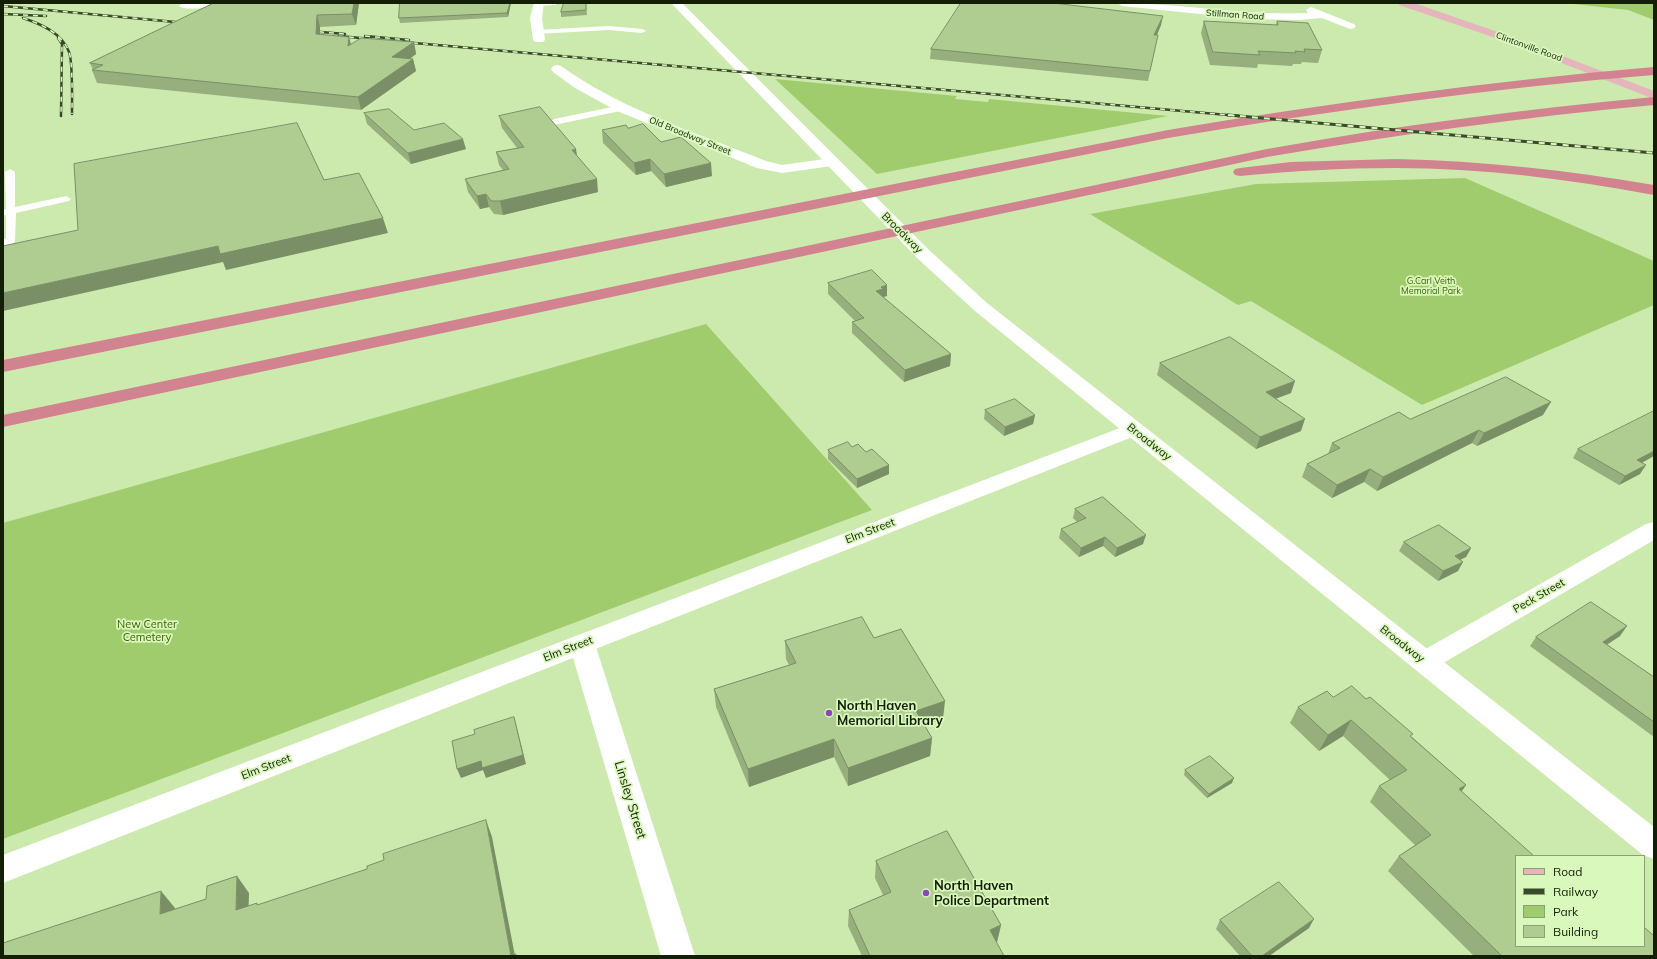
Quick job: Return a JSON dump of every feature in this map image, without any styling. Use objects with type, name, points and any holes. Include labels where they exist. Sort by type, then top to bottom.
[{"type":"highway","points":[[1606,75],[1628,68],[1654,64]]},
{"type":"highway","points":[[3,366],[1191,130],[1342,106],[1477,88],[1654,71]]},
{"type":"highway","points":[[3,421],[1238,159],[1330,142],[1489,119],[1654,101]]},
{"type":"highway","points":[[1104,187],[1158,186],[1224,174],[1268,169],[1384,164],[1452,166],[1519,171],[1586,178],[1654,190]]},
{"type":"main road","name":"Clintonville Road","points":[[1403,3],[1564,60],[1654,95]]},
{"type":"street","points":[[184,6],[215,3]]},
{"type":"street","name":"Broadway","points":[[676,3],[832,162],[953,282],[1026,344],[1654,845]]},
{"type":"street","name":"Stillman Road","points":[[1122,3],[1260,17],[1297,18],[1324,15]]},
{"type":"street","points":[[538,4],[536,18],[538,36]]},
{"type":"street","name":"Stillman Road","points":[[1308,9],[1350,26]]},
{"type":"street","name":"Old Broadway Street","points":[[557,69],[579,85],[622,108],[769,167],[790,168],[832,162]]},
{"type":"street","name":"Elm Street","points":[[3,869],[1133,429]]},
{"type":"street","name":"Peck Street","points":[[1424,662],[1654,530]]},
{"type":"street","name":"Linsley Street","points":[[582,644],[678,956]]},
{"type":"lane","points":[[538,4],[555,3]]},
{"type":"lane","points":[[538,36],[609,28],[642,31]]},
{"type":"lane","points":[[554,122],[622,108]]},
{"type":"lane","points":[[3,244],[10,241],[12,238],[7,212],[10,172]]},
{"type":"lane","points":[[7,212],[66,199]]},
{"type":"green space","points":[[1564,3],[1654,3],[1654,20],[1628,10]]},
{"type":"green space","points":[[775,79],[957,96],[955,99],[988,102],[989,99],[1168,116],[877,174]]},
{"type":"green space","name":"G.Carl Veith Memorial Park","points":[[1465,178],[1654,261],[1654,305],[1422,405],[1251,301],[1238,305],[1090,214],[1256,184]]},
{"type":"green space","name":"New Center Cemetery","points":[[706,324],[872,510],[3,839],[3,523]]},
{"type":"building","points":[[214,3],[354,3],[352,14],[317,15],[316,34],[349,37],[348,46],[361,38],[414,42],[392,57],[413,59],[358,97],[92,70],[103,65],[90,63]]},
{"type":"building","points":[[400,3],[510,3],[507,13],[399,18]]},
{"type":"building","points":[[564,3],[586,3],[586,10],[561,12]]},
{"type":"building","points":[[961,3],[1053,3],[1163,16],[1154,35],[1158,35],[1150,71],[931,49]]},
{"type":"building","points":[[1204,21],[1278,25],[1277,21],[1308,23],[1322,50],[1304,49],[1305,52],[1295,51],[1296,53],[1258,51],[1260,55],[1213,52]]},
{"type":"building","points":[[540,107],[576,149],[572,150],[597,179],[500,201],[491,201],[486,194],[477,196],[465,179],[509,169],[496,152],[524,147],[499,116]]},
{"type":"building","points":[[389,109],[414,130],[444,123],[463,139],[408,153],[364,113]]},
{"type":"building","points":[[297,123],[324,180],[359,173],[383,218],[220,254],[218,246],[3,293],[3,246],[78,230],[74,164]]},
{"type":"building","points":[[643,124],[661,142],[681,137],[711,163],[664,174],[650,159],[634,163],[602,130],[626,125],[628,128]]},
{"type":"building","points":[[872,270],[887,285],[881,287],[883,289],[876,291],[951,354],[905,370],[852,322],[864,318],[828,283]]},
{"type":"building","points":[[1230,337],[1295,381],[1266,392],[1305,419],[1260,437],[1160,363]]},
{"type":"building","points":[[1506,377],[1551,402],[1484,433],[1479,430],[1383,477],[1370,469],[1337,485],[1307,464],[1340,448],[1332,443],[1399,412],[1410,419]]},
{"type":"building","points":[[1015,399],[1035,415],[1005,427],[985,410]]},
{"type":"building","points":[[1654,411],[1654,451],[1637,460],[1646,465],[1625,476],[1578,449]]},
{"type":"building","points":[[848,442],[852,447],[858,444],[866,452],[872,449],[889,465],[857,479],[828,450]]},
{"type":"building","points":[[1103,497],[1146,535],[1117,548],[1105,537],[1081,548],[1061,529],[1086,518],[1075,509]]},
{"type":"building","points":[[1439,525],[1471,548],[1455,556],[1463,562],[1443,571],[1404,542]]},
{"type":"building","points":[[1591,602],[1627,626],[1603,642],[1654,677],[1654,722],[1536,637]]},
{"type":"building","name":"North Haven Memorial Library","points":[[862,617],[874,638],[901,629],[945,701],[916,711],[932,738],[848,768],[834,739],[748,769],[714,689],[796,663],[785,641]]},
{"type":"building","points":[[1352,686],[1366,699],[1370,697],[1413,734],[1410,736],[1466,785],[1459,789],[1533,855],[1515,855],[1515,947],[1645,947],[1645,928],[1654,936],[1654,956],[1502,956],[1399,856],[1431,835],[1379,786],[1407,770],[1351,720],[1328,735],[1298,707],[1327,691],[1333,697]]},
{"type":"building","points":[[514,717],[523,755],[482,768],[481,761],[457,769],[452,741],[475,734],[474,730]]},
{"type":"building","points":[[1210,756],[1234,778],[1209,794],[1185,770]]},
{"type":"building","points":[[486,820],[511,956],[3,956],[3,943],[161,891],[160,914],[206,899],[207,886],[237,876],[236,910],[257,903],[257,905],[367,869],[367,866],[384,860],[383,854]]},
{"type":"building","name":"North Haven Police Department","points":[[947,831],[1001,925],[990,930],[1004,956],[870,956],[849,910],[891,892],[876,861]]},
{"type":"building","points":[[1279,882],[1314,919],[1262,956],[1252,956],[1220,920]]},
{"type":"railway","points":[[3,6],[186,23]]},
{"type":"railway","points":[[3,14],[46,16]]},
{"type":"railway","points":[[23,18],[44,26],[56,34],[66,45],[71,64],[72,114]]},
{"type":"railway","points":[[309,31],[345,34]]},
{"type":"railway","points":[[339,36],[371,39]]},
{"type":"railway","points":[[365,36],[409,40]]},
{"type":"railway","points":[[58,38],[62,44],[61,116]]},
{"type":"railway","points":[[403,42],[1239,116]]},
{"type":"railway","points":[[1228,115],[1654,153]]},
{"type":"place","name":"North Haven Memorial Library","points":[[829,713]]},
{"type":"place","name":"North Haven Police Department","points":[[926,893]]}]
